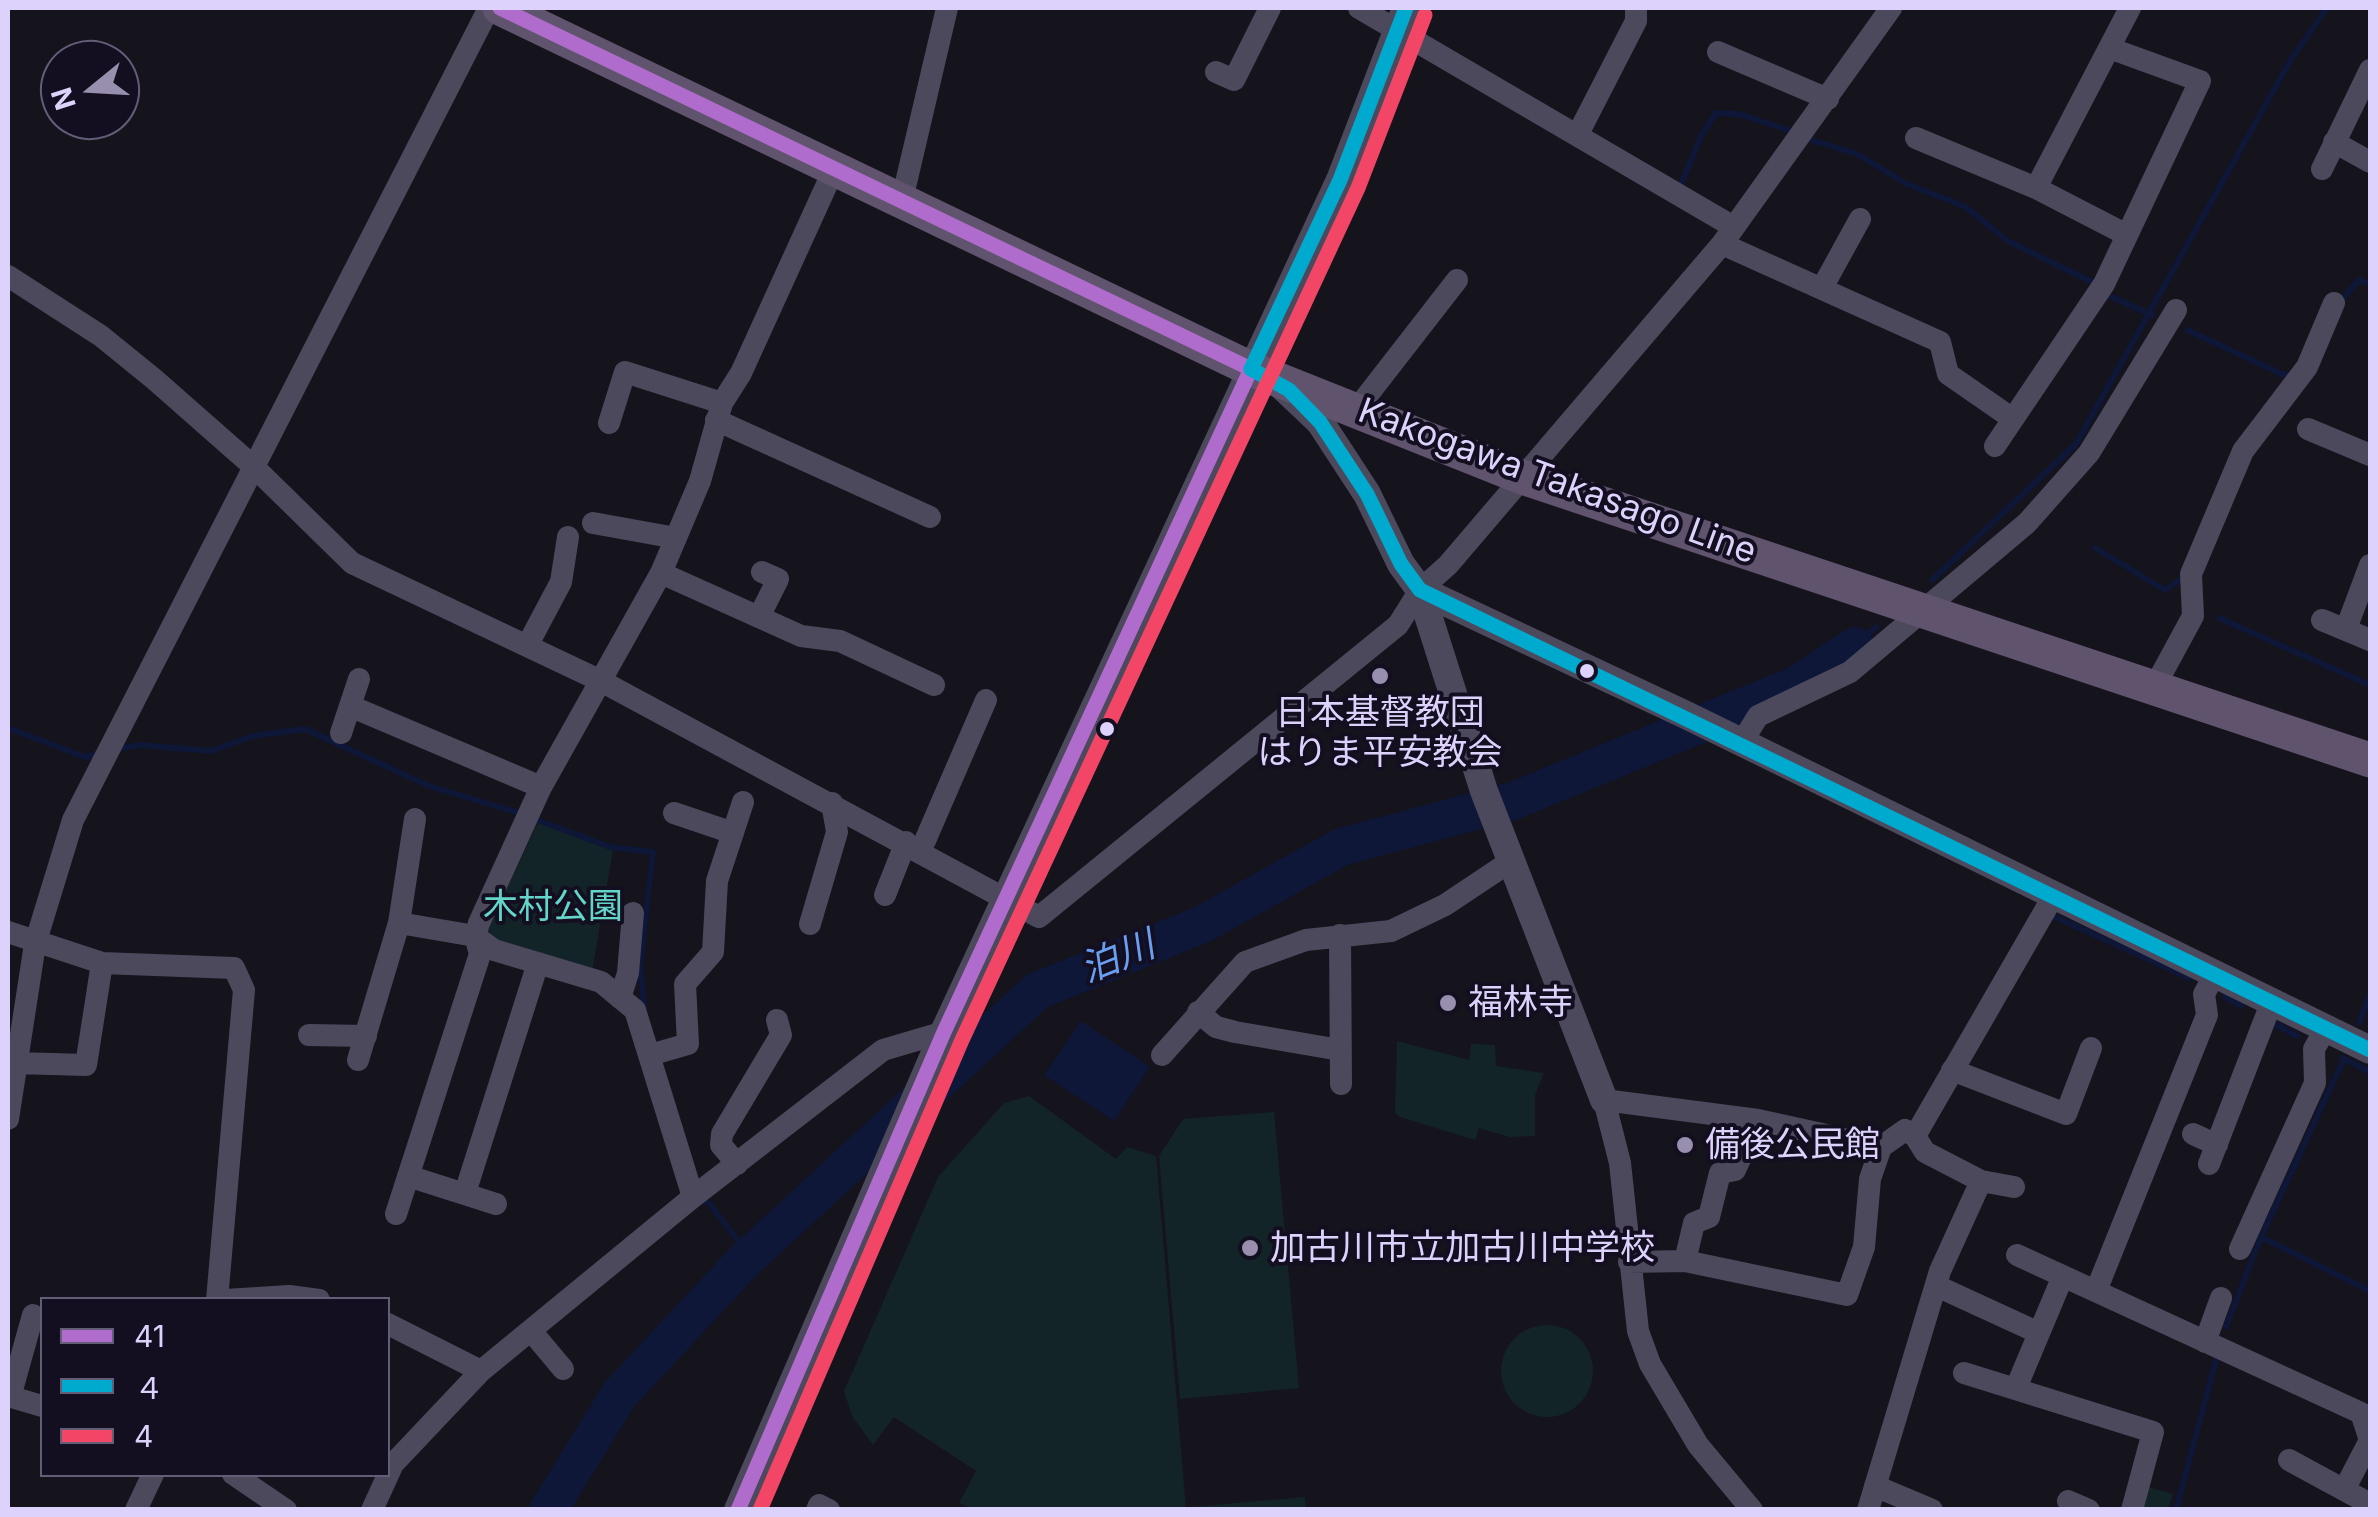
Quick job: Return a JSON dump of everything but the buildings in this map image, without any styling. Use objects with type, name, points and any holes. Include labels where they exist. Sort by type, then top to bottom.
[{"type":"main road","name":"Kakogawa Takasago Line","points":[[500,8],[1251,369],[1522,477],[2370,760]]},
{"type":"street","points":[[8,1120],[14,1054],[35,944],[73,820],[488,8]]},
{"type":"street","points":[[901,204],[947,8]]},
{"type":"street","points":[[1216,72],[1234,80],[1270,8]]},
{"type":"street","points":[[1359,8],[1403,18],[1727,235],[1822,288],[1898,310],[1940,342],[1948,374],[2013,419]]},
{"type":"street","points":[[1578,134],[1629,59],[1636,8]]},
{"type":"street","points":[[8,276],[100,336],[254,467],[352,563],[601,681],[1040,917],[1398,625],[1420,590],[1448,565],[1727,235],[1891,8]]},
{"type":"street","points":[[2036,188],[2112,49],[2130,8]]},
{"type":"street","points":[[738,1510],[944,1032],[1340,180],[1403,18]]},
{"type":"street","points":[[1995,446],[2104,284],[2200,82],[2112,49]]},
{"type":"street","points":[[1718,52],[1828,99]]},
{"type":"street","points":[[2322,169],[2370,70]]},
{"type":"street","points":[[1916,138],[2036,188],[2128,236]]},
{"type":"street","points":[[2334,142],[2370,162]]},
{"type":"street","points":[[396,1214],[480,954],[476,936],[541,788],[661,573],[700,481],[719,411],[741,372],[834,170]]},
{"type":"street","points":[[1822,288],[1860,219]]},
{"type":"street","points":[[1356,410],[1458,280]]},
{"type":"street","points":[[2154,686],[2193,616],[2191,574],[2242,451],[2307,367],[2334,303]]},
{"type":"street","points":[[1741,742],[1758,716],[1850,672],[2028,523],[2089,453],[2176,310]]},
{"type":"street","points":[[1251,369],[1289,390],[1320,422],[1420,590],[1489,803],[1604,1100],[1620,1163],[1638,1332],[1650,1364],[1698,1445],[1752,1510]]},
{"type":"street","points":[[609,424],[625,372],[719,411],[930,517]]},
{"type":"street","points":[[2308,428],[2370,455]]},
{"type":"street","points":[[593,523],[676,538]]},
{"type":"street","points":[[527,646],[561,582],[568,537]]},
{"type":"street","points":[[2346,629],[2370,565]]},
{"type":"street","points":[[759,617],[778,579],[762,572]]},
{"type":"street","points":[[661,573],[801,636],[840,640],[934,686]]},
{"type":"street","points":[[1420,590],[1686,715],[2370,1050]]},
{"type":"street","points":[[2322,620],[2370,640]]},
{"type":"street","points":[[342,733],[359,679]]},
{"type":"street","points":[[885,895],[914,846],[986,700]]},
{"type":"street","points":[[350,706],[541,788]]},
{"type":"street","points":[[650,1055],[688,1044],[685,984],[713,952],[726,914],[717,882],[742,802]]},
{"type":"street","points":[[810,924],[806,895],[837,832],[832,802]]},
{"type":"street","points":[[674,813],[733,833]]},
{"type":"street","points":[[358,1060],[418,857],[415,819]]},
{"type":"street","points":[[1162,1055],[1245,962],[1306,940],[1391,931],[1445,905],[1511,861]]},
{"type":"street","points":[[1914,1136],[2054,895]]},
{"type":"street","points":[[620,998],[628,974],[633,913]]},
{"type":"street","points":[[400,923],[476,936],[494,950],[601,982],[635,1010],[693,1197]]},
{"type":"street","points":[[8,932],[102,963],[234,968],[244,990],[218,1297]]},
{"type":"street","points":[[1340,935],[1341,1084]]},
{"type":"street","points":[[14,1054],[86,1065],[102,963]]},
{"type":"street","points":[[465,1193],[507,1107],[538,963]]},
{"type":"street","points":[[2096,1292],[2206,1016],[2204,994],[2215,974]]},
{"type":"street","points":[[2193,1134],[2213,1154],[2230,1079],[2272,1002]]},
{"type":"street","points":[[1198,1012],[1216,1027],[1340,1050]]},
{"type":"street","points":[[737,1164],[720,1145],[722,1134],[781,1035],[777,1020]]},
{"type":"street","points":[[2240,1250],[2253,1192],[2315,1083],[2314,1050],[2326,1028]]},
{"type":"street","points":[[390,1471],[481,1370],[693,1197],[883,1050],[944,1032]]},
{"type":"street","points":[[308,1035],[366,1036]]},
{"type":"street","points":[[1952,1070],[2066,1114],[2091,1048]]},
{"type":"street","points":[[1604,1100],[1758,1120],[1881,1147]]},
{"type":"street","points":[[1685,1261],[1694,1223],[1708,1217],[1720,1174],[1735,1170],[1758,1120]]},
{"type":"street","points":[[1629,1262],[1685,1261],[1847,1294],[1864,1246],[1870,1179],[1881,1147],[1905,1130],[1925,1152],[1981,1181],[2014,1186]]},
{"type":"street","points":[[408,1176],[496,1204]]},
{"type":"street","points":[[1868,1510],[1939,1287],[1940,1272],[1981,1181]]},
{"type":"street","points":[[2018,1255],[2360,1413],[2370,1440],[2344,1490]]},
{"type":"street","points":[[2016,1388],[2062,1276]]},
{"type":"street","points":[[1939,1287],[2039,1334]]},
{"type":"street","points":[[2205,1342],[2221,1298]]},
{"type":"street","points":[[33,1315],[9,1397],[40,1405]]},
{"type":"street","points":[[390,1325],[481,1370]]},
{"type":"street","points":[[532,1332],[563,1369]]},
{"type":"street","points":[[1964,1373],[2153,1432],[2132,1510]]},
{"type":"street","points":[[2290,1460],[2370,1504]]},
{"type":"street","points":[[136,1510],[152,1477]]},
{"type":"street","points":[[237,1477],[286,1510]]},
{"type":"street","points":[[372,1510],[387,1477]]},
{"type":"street","points":[[1876,1486],[1932,1510]]},
{"type":"street","points":[[817,1510],[819,1505],[829,1510]]},
{"type":"green space","name":"木村公園","points":[[540,818],[613,850],[592,972],[498,946],[487,930]]},
{"type":"green space","points":[[1397,1041],[1469,1060],[1471,1044],[1495,1045],[1496,1066],[1544,1073],[1535,1095],[1535,1136],[1510,1137],[1479,1128],[1475,1140],[1400,1117],[1395,1112]]},
{"type":"green space","points":[[1029,1096],[1116,1159],[1127,1147],[1156,1156],[1186,1509],[973,1509],[959,1503],[976,1471],[894,1417],[873,1445],[852,1416],[844,1391],[938,1177],[1004,1103]]},
{"type":"green space","points":[[1274,1112],[1299,1388],[1180,1399],[1159,1156],[1183,1119]]},
{"type":"green space","points":[[1547,1325],[1580,1338],[1593,1371],[1580,1404],[1547,1417],[1514,1404],[1501,1371],[1514,1338]]},
{"type":"green space","points":[[2145,1486],[2173,1494],[2168,1509],[2137,1510]]},
{"type":"green space","points":[[1305,1497],[1306,1509],[1190,1509],[1190,1507]]},
{"type":"water","points":[[1081,1021],[1150,1067],[1114,1121],[1044,1075]]},
{"type":"waterway","points":[[1932,580],[2076,444],[2290,61],[2327,8]]},
{"type":"waterway","points":[[1682,182],[1701,136],[1716,113],[1739,114],[1794,132]]},
{"type":"waterway","points":[[1808,139],[1857,154],[1907,184],[1966,207],[2006,240],[2092,282]]},
{"type":"waterway","points":[[2339,303],[2359,280],[2370,284]]},
{"type":"waterway","points":[[2110,296],[2152,315]]},
{"type":"waterway","points":[[2187,330],[2284,375],[2292,374]]},
{"type":"waterway","points":[[2095,548],[2165,590],[2180,580]]},
{"type":"waterway","points":[[2219,618],[2370,685]]},
{"type":"waterway","points":[[1855,646],[1876,627]]},
{"type":"waterway","name":"泊川","points":[[548,1510],[620,1394],[743,1262],[1037,991],[1203,924],[1341,847],[1513,801],[1796,685],[1855,646]]},
{"type":"waterway","points":[[8,728],[85,757],[100,753]]},
{"type":"waterway","points":[[117,749],[140,745],[211,751],[253,736],[305,729],[429,786],[516,812],[610,847],[653,852],[640,966],[645,1014]]},
{"type":"waterway","points":[[2051,915],[2189,978]]},
{"type":"waterway","points":[[2359,1023],[2370,994]]},
{"type":"waterway","points":[[2225,997],[2241,1006]]},
{"type":"waterway","points":[[2271,1022],[2297,1036]]},
{"type":"waterway","points":[[2342,1058],[2370,1072]]},
{"type":"waterway","points":[[2226,1327],[2261,1237],[2344,1059]]},
{"type":"waterway","points":[[698,1199],[709,1203],[750,1256]]},
{"type":"waterway","points":[[2261,1237],[2370,1291]]},
{"type":"waterway","points":[[2176,1510],[2216,1360]]},
{"type":"transit line","name":"41","points":[[500,8],[1251,369],[944,1032],[738,1510]]},
{"type":"transit line","name":"４","points":[[1406,8],[1340,180],[1251,369],[1289,390],[1320,422],[1367,494],[1401,564],[1420,590],[2370,1050]]},
{"type":"transit line","name":"4","points":[[760,1510],[962,1040],[1358,188],[1425,15]]},
{"type":"place","name":"日本基督教団 はりま平安教会","points":[[1380,676]]},
{"type":"place","name":"福林寺","points":[[1448,1003]]},
{"type":"place","name":"備後公民館","points":[[1685,1145]]},
{"type":"place","name":"加古川市立加古川中学校","points":[[1250,1248]]}]
